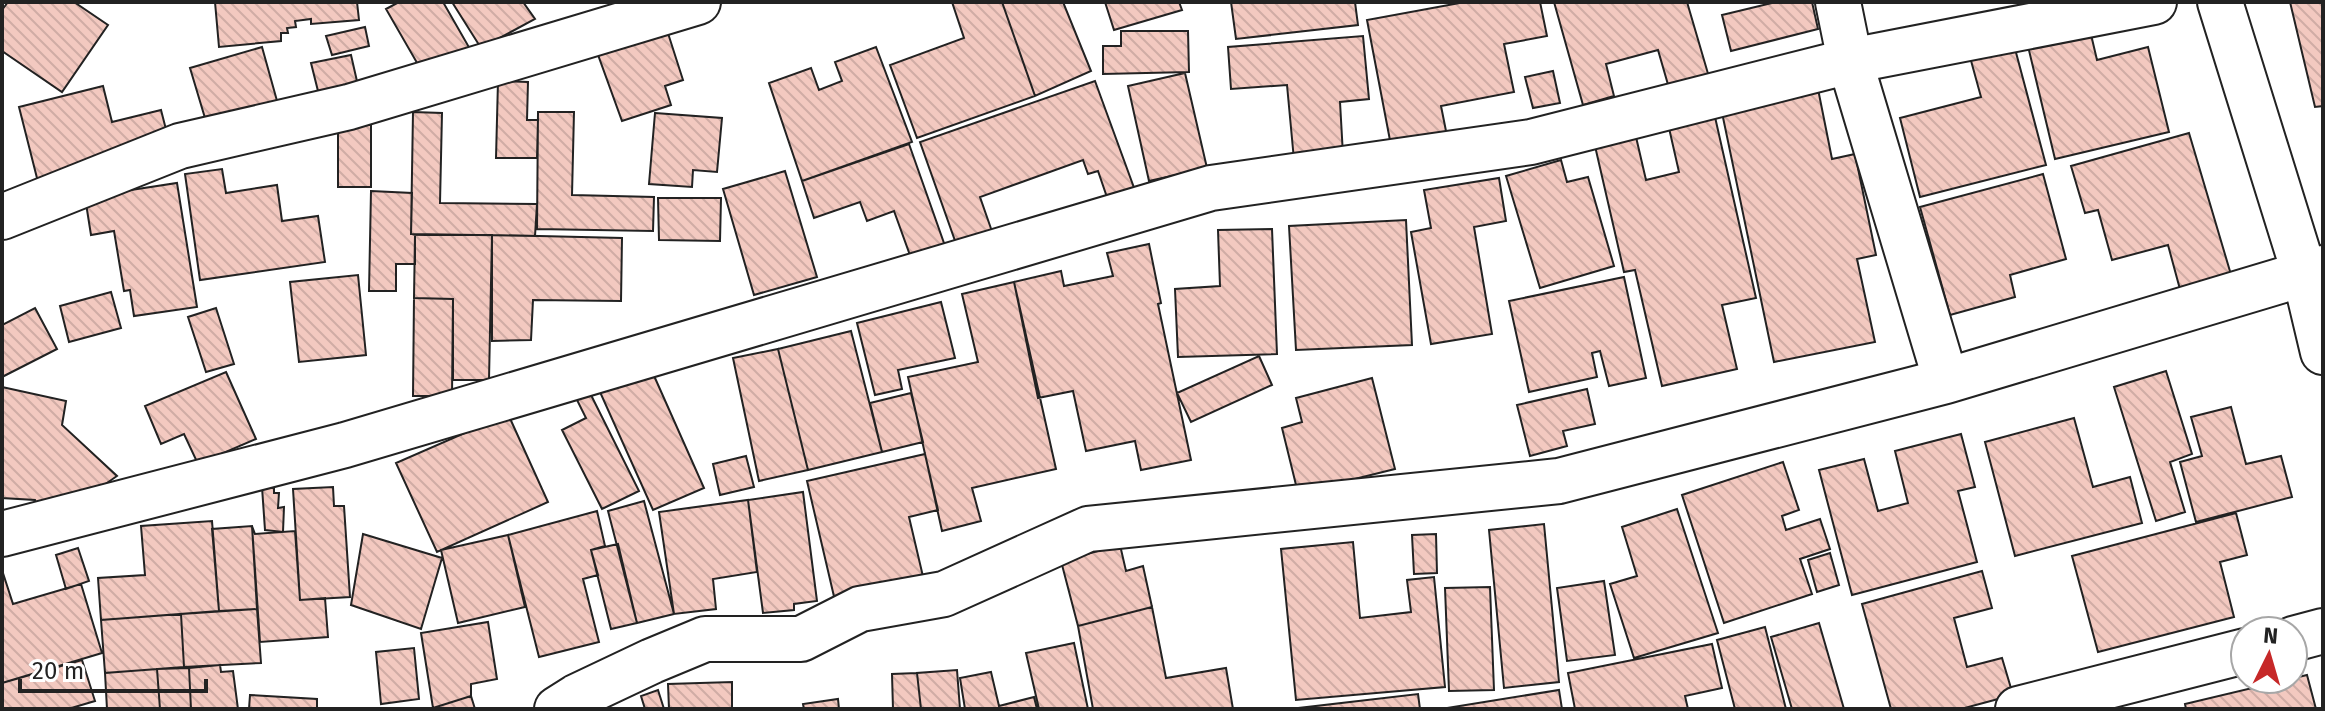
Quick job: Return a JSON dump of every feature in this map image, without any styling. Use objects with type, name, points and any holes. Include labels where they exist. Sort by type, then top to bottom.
[{"type":"street","points":[[2,217],[180,146],[349,107],[698,2]]},
{"type":"street","points":[[1838,2],[1850,61],[1946,381]]},
{"type":"street","points":[[2,534],[345,445],[1211,188],[1531,142],[1850,61],[2154,2]]},
{"type":"street","points":[[2220,2],[2314,270],[2323,352]]},
{"type":"street","points":[[557,709],[576,697],[705,639],[801,639],[860,609],[944,594],[1088,529],[1559,481],[1946,381],[2314,270]]},
{"type":"street","points":[[2018,709],[2229,655]]},
{"type":"building","points":[[8,2],[74,2],[108,25],[62,92],[2,51],[2,10]]},
{"type":"building","points":[[215,2],[357,2],[359,20],[311,24],[311,19],[295,21],[296,27],[287,28],[288,33],[281,33],[281,41],[219,47]]},
{"type":"building","points":[[399,2],[443,2],[470,49],[424,75],[386,9]]},
{"type":"building","points":[[452,2],[523,2],[535,19],[481,48]]},
{"type":"building","points":[[952,2],[1002,2],[1035,96],[917,138],[890,65],[964,38]]},
{"type":"building","points":[[1002,2],[1063,2],[1091,71],[1035,96]]},
{"type":"building","points":[[1105,2],[1179,2],[1182,10],[1114,30]]},
{"type":"building","points":[[1231,2],[1355,2],[1358,25],[1236,39]]},
{"type":"building","points":[[1465,2],[1540,2],[1547,36],[1504,44],[1514,92],[1441,106],[1449,146],[1393,156],[1367,20]]},
{"type":"building","points":[[1554,2],[1687,2],[1709,77],[1669,88],[1658,50],[1606,64],[1614,96],[1583,105]]},
{"type":"building","points":[[1776,2],[1812,2],[1818,29],[1731,51],[1722,15]]},
{"type":"building","points":[[2290,2],[2323,2],[2323,106],[2315,107]]},
{"type":"building","points":[[2089,26],[2097,60],[2148,47],[2169,132],[2055,159],[2027,42]]},
{"type":"building","points":[[365,27],[369,46],[332,55],[326,36]]},
{"type":"building","points":[[666,27],[683,80],[665,86],[671,105],[622,121],[597,52]]},
{"type":"building","points":[[1121,31],[1188,31],[1189,72],[1103,74],[1103,46],[1121,46]]},
{"type":"building","points":[[1363,36],[1369,99],[1340,102],[1343,155],[1294,160],[1287,85],[1231,89],[1228,47]]},
{"type":"building","points":[[2014,45],[2046,165],[1920,197],[1900,118],[1981,97],[1970,57]]},
{"type":"building","points":[[262,47],[279,108],[208,128],[190,68]]},
{"type":"building","points":[[876,47],[912,142],[802,181],[769,83],[811,68],[819,90],[842,81],[835,62]]},
{"type":"building","points":[[351,55],[359,90],[320,99],[311,63]]},
{"type":"building","points":[[1553,71],[1560,103],[1533,108],[1525,77]]},
{"type":"building","points":[[1185,73],[1207,168],[1149,181],[1128,86]]},
{"type":"building","points":[[498,81],[528,82],[527,120],[538,120],[537,158],[496,158]]},
{"type":"building","points":[[1095,81],[1137,196],[1110,206],[1098,171],[1088,174],[1083,160],[980,197],[995,240],[959,252],[920,142]]},
{"type":"building","points":[[1817,84],[1832,159],[1855,154],[1876,255],[1857,259],[1875,342],[1774,362],[1720,103]]},
{"type":"building","points":[[103,86],[112,122],[161,110],[171,149],[38,182],[19,107]]},
{"type":"building","points":[[413,112],[442,113],[440,203],[537,204],[535,236],[411,234]]},
{"type":"building","points":[[538,112],[574,112],[572,195],[654,197],[653,231],[537,229]]},
{"type":"building","points":[[655,113],[722,118],[717,172],[693,170],[692,187],[649,184]]},
{"type":"building","points":[[1715,117],[1756,298],[1722,305],[1737,369],[1662,386],[1635,270],[1624,272],[1595,146],[1636,137],[1646,180],[1679,172],[1669,128]]},
{"type":"building","points":[[338,125],[371,125],[371,187],[338,187]]},
{"type":"building","points":[[2189,133],[2232,278],[2181,293],[2168,245],[2112,260],[2098,210],[2085,213],[2071,166]]},
{"type":"building","points":[[909,144],[945,246],[911,258],[894,211],[867,221],[860,202],[814,218],[802,181]]},
{"type":"building","points":[[1561,160],[1567,182],[1588,177],[1614,266],[1540,288],[1506,176]]},
{"type":"building","points":[[222,169],[226,193],[277,185],[282,221],[318,216],[325,262],[200,280],[185,174]]},
{"type":"building","points":[[785,171],[817,277],[754,295],[723,189]]},
{"type":"building","points":[[2043,174],[2066,259],[2010,275],[2015,297],[1950,315],[1920,207]]},
{"type":"building","points":[[1499,178],[1506,221],[1474,227],[1492,334],[1431,344],[1411,232],[1431,228],[1424,190]]},
{"type":"building","points":[[177,183],[197,307],[134,316],[130,290],[124,291],[114,231],[91,235],[85,197]]},
{"type":"building","points":[[371,191],[412,193],[411,234],[415,235],[415,264],[396,264],[396,291],[369,291]]},
{"type":"building","points":[[658,198],[721,198],[720,241],[659,240]]},
{"type":"building","points":[[1406,220],[1412,345],[1296,350],[1289,226]]},
{"type":"building","points":[[1272,229],[1277,354],[1178,357],[1175,289],[1220,286],[1218,230]]},
{"type":"building","points":[[415,235],[492,235],[489,380],[453,380],[453,299],[414,298]]},
{"type":"building","points":[[492,235],[622,238],[621,301],[533,300],[531,340],[492,341]]},
{"type":"building","points":[[1149,244],[1161,303],[1158,304],[1191,460],[1141,470],[1135,441],[1086,451],[1073,391],[1038,398],[1014,282],[1061,271],[1064,286],[1113,276],[1107,253]]},
{"type":"building","points":[[358,275],[366,355],[299,362],[290,282]]},
{"type":"building","points":[[1624,277],[1646,378],[1609,386],[1600,351],[1592,353],[1597,377],[1529,392],[1509,301]]},
{"type":"building","points":[[1014,282],[1056,469],[972,488],[981,521],[942,531],[908,377],[978,362],[962,294]]},
{"type":"building","points":[[111,292],[121,328],[69,342],[60,306]]},
{"type":"building","points":[[414,298],[453,299],[452,396],[413,396]]},
{"type":"building","points":[[941,302],[955,358],[898,370],[902,389],[875,395],[857,323]]},
{"type":"building","points":[[35,308],[57,349],[2,377],[2,325]]},
{"type":"building","points":[[216,308],[234,364],[206,372],[188,317]]},
{"type":"building","points":[[851,331],[882,452],[808,470],[778,349]]},
{"type":"building","points":[[778,349],[808,470],[759,481],[733,358]]},
{"type":"building","points":[[1259,356],[1272,385],[1191,422],[1177,393]]},
{"type":"building","points":[[651,369],[704,488],[653,510],[600,392]]},
{"type":"building","points":[[2166,371],[2192,454],[2170,462],[2185,512],[2156,521],[2114,387]]},
{"type":"building","points":[[226,372],[256,439],[198,464],[184,434],[161,444],[145,406]]},
{"type":"building","points":[[1372,378],[1395,469],[1298,493],[1282,428],[1302,422],[1296,398]]},
{"type":"building","points":[[2,387],[66,401],[62,425],[117,476],[78,503],[39,513],[35,500],[2,498]]},
{"type":"building","points":[[1587,389],[1595,424],[1563,431],[1567,446],[1530,456],[1517,405]]},
{"type":"building","points":[[590,393],[639,491],[602,509],[562,430],[586,418],[577,400]]},
{"type":"building","points":[[911,393],[923,442],[882,452],[870,403]]},
{"type":"building","points":[[2231,407],[2246,464],[2281,456],[2292,497],[2196,522],[2180,462],[2202,456],[2191,417]]},
{"type":"building","points":[[508,414],[548,502],[437,552],[396,463]]},
{"type":"building","points":[[2074,418],[2093,487],[2130,477],[2142,523],[2015,556],[1985,442]]},
{"type":"building","points":[[1961,434],[1975,487],[1958,491],[1977,562],[1852,595],[1819,470],[1864,459],[1878,511],[1908,503],[1895,451]]},
{"type":"building","points":[[925,454],[938,510],[909,517],[925,585],[836,605],[807,481]]},
{"type":"building","points":[[746,456],[754,487],[720,495],[713,464]]},
{"type":"building","points":[[1783,462],[1799,510],[1782,516],[1786,530],[1820,519],[1830,549],[1800,559],[1812,594],[1724,623],[1682,495]]},
{"type":"building","points":[[262,487],[274,488],[274,493],[279,493],[278,508],[284,507],[283,532],[265,530]]},
{"type":"building","points":[[333,487],[334,506],[344,506],[350,597],[300,600],[293,489]]},
{"type":"building","points":[[803,492],[817,601],[794,604],[794,610],[763,613],[748,500]]},
{"type":"building","points":[[748,500],[757,572],[713,579],[716,609],[674,614],[659,512]]},
{"type":"building","points":[[644,501],[674,614],[637,623],[608,511]]},
{"type":"building","points":[[1677,509],[1718,633],[1634,658],[1610,584],[1637,576],[1622,527]]},
{"type":"building","points":[[597,511],[605,546],[591,550],[598,575],[583,579],[599,642],[539,657],[508,535]]},
{"type":"building","points":[[2236,513],[2247,555],[2220,562],[2233,615],[2229,615],[2229,618],[2098,652],[2072,556]]},
{"type":"building","points":[[212,521],[219,611],[101,620],[98,578],[145,575],[141,526]]},
{"type":"building","points":[[1544,524],[1559,682],[1504,688],[1489,530]]},
{"type":"building","points":[[252,526],[257,609],[219,611],[212,529]]},
{"type":"building","points":[[252,526],[255,534],[295,531],[300,600],[325,598],[328,637],[260,642]]},
{"type":"building","points":[[363,534],[442,558],[421,629],[351,605]]},
{"type":"building","points":[[1436,534],[1437,573],[1414,574],[1412,535]]},
{"type":"building","points":[[508,535],[525,607],[458,623],[441,550]]},
{"type":"building","points":[[1353,542],[1360,618],[1411,612],[1407,580],[1434,577],[1445,687],[1296,700],[1281,549]]},
{"type":"building","points":[[618,544],[637,623],[611,629],[591,550]]},
{"type":"building","points":[[1120,545],[1126,571],[1143,566],[1152,607],[1078,626],[1061,561]]},
{"type":"building","points":[[78,548],[89,581],[66,589],[56,555]]},
{"type":"building","points":[[1830,553],[1839,585],[1817,592],[1808,560]]},
{"type":"building","points":[[2,570],[13,604],[81,584],[102,653],[2,683]]},
{"type":"building","points":[[1982,571],[1992,608],[1954,618],[1967,667],[2002,658],[2013,695],[1961,709],[1891,709],[1862,604]]},
{"type":"building","points":[[1604,581],[1615,655],[1567,661],[1557,588]]},
{"type":"building","points":[[1490,587],[1494,690],[1449,691],[1445,588]]},
{"type":"building","points":[[1152,607],[1166,678],[1226,668],[1233,709],[1093,709],[1078,626]]},
{"type":"building","points":[[257,609],[261,663],[184,667],[181,614]]},
{"type":"building","points":[[181,614],[184,667],[105,673],[101,620]]},
{"type":"building","points":[[488,622],[497,679],[471,684],[471,696],[433,708],[421,633]]},
{"type":"building","points":[[1819,623],[1844,709],[1792,709],[1771,637]]},
{"type":"building","points":[[1765,627],[1786,709],[1735,709],[1717,640]]},
{"type":"building","points":[[1074,643],[1088,709],[1039,709],[1026,653]]},
{"type":"building","points":[[1712,644],[1722,688],[1685,696],[1688,709],[1575,709],[1568,673]]},
{"type":"building","points":[[414,648],[419,699],[381,704],[376,652]]},
{"type":"building","points":[[82,660],[95,701],[68,709],[3,709],[2,683]]},
{"type":"building","points":[[220,665],[221,672],[233,671],[238,709],[191,709],[189,668]]},
{"type":"building","points":[[189,668],[191,709],[160,709],[157,669]]},
{"type":"building","points":[[157,669],[160,709],[107,709],[105,673]]},
{"type":"building","points":[[957,670],[960,709],[921,709],[917,673]]},
{"type":"building","points":[[991,672],[999,706],[1034,697],[1037,709],[965,709],[960,678]]},
{"type":"building","points":[[917,673],[921,709],[893,709],[892,674]]},
{"type":"building","points":[[732,682],[732,709],[669,709],[668,684]]},
{"type":"building","points":[[2309,683],[2316,709],[2186,709],[2185,704],[2229,694],[2309,695]]},
{"type":"building","points":[[658,690],[664,709],[645,709],[641,696]]},
{"type":"building","points":[[1559,690],[1562,709],[1441,709]]},
{"type":"building","points":[[1418,694],[1420,709],[1299,709],[1299,708]]},
{"type":"building","points":[[250,695],[317,699],[317,709],[249,709]]},
{"type":"building","points":[[471,696],[475,709],[430,709],[433,708]]},
{"type":"building","points":[[838,699],[839,709],[804,709],[803,704]]}]
